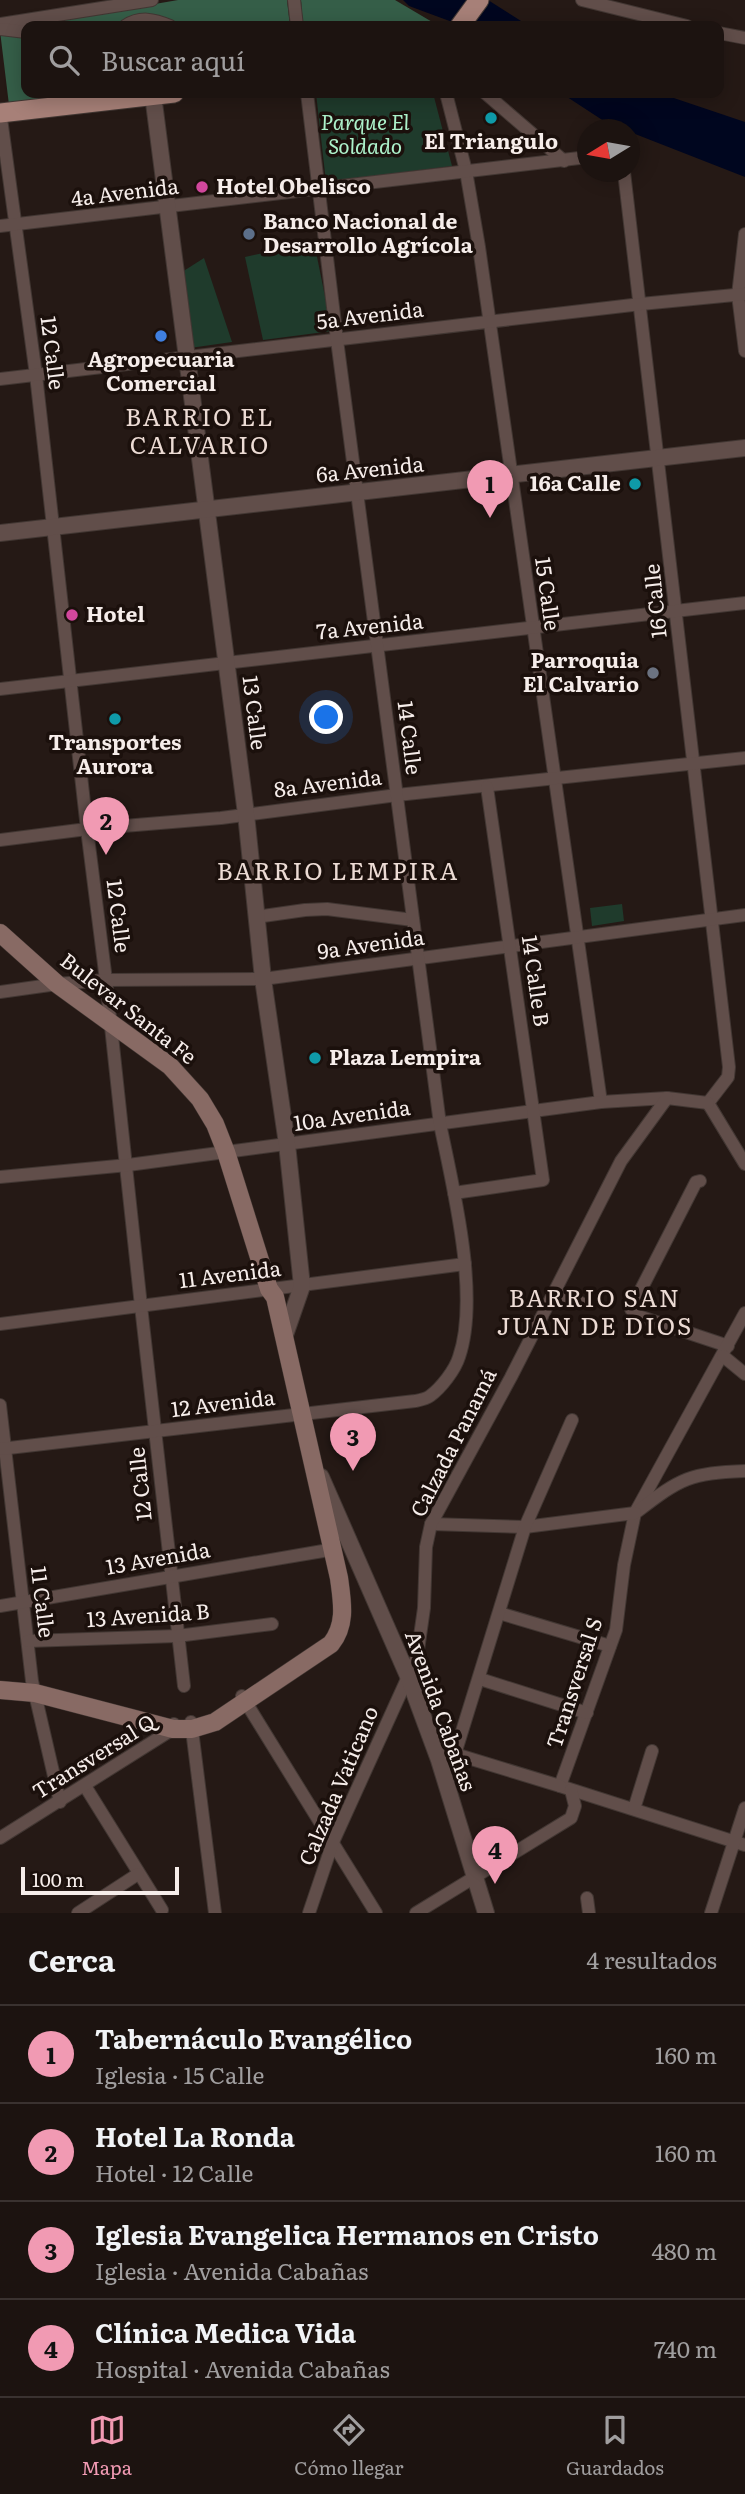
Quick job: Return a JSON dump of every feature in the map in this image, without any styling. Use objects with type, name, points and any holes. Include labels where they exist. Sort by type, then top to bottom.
[{"type":"main road","points":[[464,21],[479,0]]},
{"type":"main road","points":[[0,112],[126,98]]},
{"type":"main road","name":"Bulevar Santa Fe","points":[[0,933],[57,984],[170,1066],[200,1099],[215,1124],[270,1289],[275,1297],[285,1335],[306,1472],[323,1551],[331,1606],[337,1618]]},
{"type":"main road","name":"Bulevar Santa Fe","points":[[270,1289],[268,1300],[298,1414],[310,1446],[339,1578],[337,1618]]},
{"type":"main road","points":[[0,1681],[34,1687],[183,1725],[215,1722],[244,1698],[331,1644],[338,1636],[337,1618]]},
{"type":"main road","points":[[0,1690],[34,1687]]},
{"type":"street","points":[[0,24],[147,0],[147,19]]},
{"type":"street","points":[[294,0],[297,21]]},
{"type":"street","points":[[582,0],[667,21]]},
{"type":"street","points":[[132,21],[154,21]]},
{"type":"street","points":[[0,29],[21,31]]},
{"type":"street","points":[[724,34],[745,38]]},
{"type":"street","name":"13 Calle","points":[[153,98],[246,814],[263,979],[287,1144],[302,1286],[285,1335]]},
{"type":"street","name":"14 Calle","points":[[308,98],[440,1124],[465,1264],[466,1322],[459,1359],[444,1382]]},
{"type":"street","name":"15 Calle","points":[[447,98],[467,171],[601,1102]]},
{"type":"street","points":[[491,98],[564,160]]},
{"type":"street","name":"12 Calle","points":[[0,112],[36,375],[87,829],[107,980],[184,1686]]},
{"type":"street","name":"4a Avenida","points":[[0,226],[577,158]]},
{"type":"street","name":"16 Calle","points":[[625,182],[729,1068],[728,1077],[708,1103]]},
{"type":"street","points":[[745,234],[741,294],[745,351]]},
{"type":"street","name":"5a Avenida","points":[[0,379],[741,294]]},
{"type":"street","name":"6a Avenida","points":[[0,533],[745,448]]},
{"type":"street","name":"7a Avenida","points":[[0,689],[745,603]]},
{"type":"street","name":"8a Avenida","points":[[0,840],[87,829],[221,818],[397,795],[745,758]]},
{"type":"street","name":"14 Calle B","points":[[454,1193],[543,1180],[487,787]]},
{"type":"street","points":[[256,916],[305,909],[327,909],[413,920]]},
{"type":"street","name":"9a Avenida","points":[[0,992],[107,980],[263,979],[745,915]]},
{"type":"street","name":"10a Avenida","points":[[0,1177],[128,1166],[601,1102],[667,1098],[708,1103]]},
{"type":"street","name":"Calzada Panamá","points":[[408,1676],[417,1657],[424,1608],[426,1548],[431,1524],[621,1161],[667,1098]]},
{"type":"street","points":[[708,1103],[745,1164]]},
{"type":"street","points":[[700,1181],[696,1182],[631,1308],[635,1315],[725,1351],[745,1374]]},
{"type":"street","name":"11 Avenida","points":[[0,1324],[465,1264]]},
{"type":"street","points":[[554,1293],[581,1303]]},
{"type":"street","name":"Transversal S","points":[[415,1913],[571,1818],[575,1805],[566,1788],[587,1713],[616,1630],[624,1565],[635,1513],[745,1313]]},
{"type":"street","name":"12 Avenida","points":[[2,1449],[415,1402],[430,1396],[444,1382]]},
{"type":"street","name":"11 Calle","points":[[0,1405],[2,1449],[27,1641],[34,1687],[60,1802]]},
{"type":"street","points":[[455,1754],[526,1527],[572,1420]]},
{"type":"street","name":"Avenida Cabañas","points":[[310,1446],[342,1528],[408,1676],[439,1760],[486,1913]]},
{"type":"street","points":[[431,1524],[526,1527],[635,1513],[671,1486],[691,1476],[745,1471]]},
{"type":"street","name":"Avenida Cabañas","points":[[306,1472],[342,1528]]},
{"type":"street","name":"13 Avenida","points":[[0,1606],[323,1551]]},
{"type":"street","points":[[499,1613],[610,1646]]},
{"type":"street","name":"13 Avenida B","points":[[27,1641],[177,1636],[272,1624]]},
{"type":"street","name":"Calzada Vaticano","points":[[309,1913],[333,1842],[408,1676]]},
{"type":"street","points":[[480,1679],[587,1713]]},
{"type":"street","points":[[244,1698],[376,1913]]},
{"type":"street","points":[[183,1725],[215,1913]]},
{"type":"street","name":"Transversal Q","points":[[0,1838],[183,1725]]},
{"type":"street","points":[[634,1809],[652,1751]]},
{"type":"street","points":[[439,1760],[455,1754],[740,1843]]},
{"type":"street","points":[[85,1786],[162,1910]]},
{"type":"street","points":[[711,1913],[740,1843],[745,1808]]},
{"type":"street","points":[[78,1913],[138,1874]]},
{"type":"street","points":[[587,1898],[589,1913]]},
{"type":"green space","points":[[178,0],[287,0],[289,21],[57,21]]},
{"type":"green space","points":[[301,0],[395,0],[431,21],[303,21]]},
{"type":"green space","points":[[21,28],[21,98],[98,98],[9,105],[0,31]]},
{"type":"green space","name":"Parque El Soldado","points":[[317,98],[434,98],[452,166],[326,182]]},
{"type":"green space","points":[[314,242],[332,331],[263,340],[245,257]]},
{"type":"green space","points":[[204,258],[232,342],[190,348],[182,272]]},
{"type":"green space","points":[[622,904],[624,921],[592,926],[590,908]]},
{"type":"water","points":[[403,0],[488,0],[521,21],[450,21],[409,6]]},
{"type":"water","points":[[569,98],[674,98],[745,122],[745,177],[640,136],[640,119],[601,119]]},
{"type":"place","name":"El Triangulo","points":[[491,118]]},
{"type":"place","name":"Hotel Obelisco","points":[[202,187]]},
{"type":"place","name":"Banco Nacional de Desarrollo Agrícola","points":[[249,234]]},
{"type":"place","name":"Agropecuaria Comercial","points":[[161,336]]},
{"type":"place","name":"16a Calle","points":[[635,484]]},
{"type":"place","name":"Tabernáculo Evangélico","points":[[490,518]]},
{"type":"place","name":"Hotel","points":[[72,615]]},
{"type":"place","name":"Parroquia El Calvario","points":[[653,673]]},
{"type":"place","name":"Transportes Aurora","points":[[115,719]]},
{"type":"place","name":"Hotel La Ronda","points":[[106,855]]},
{"type":"place","name":"Plaza Lempira","points":[[315,1058]]},
{"type":"place","name":"Iglesia Evangelica Hermanos en Cristo","points":[[353,1471]]},
{"type":"place","name":"Clínica Medica Vida","points":[[495,1884]]},
{"type":"district","name":"BARRIO EL CALVARIO","points":[[200,432]]},
{"type":"district","name":"BARRIO LEMPIRA","points":[[338,872]]},
{"type":"district","name":"BARRIO SAN JUAN DE DIOS","points":[[595,1313]]}]
